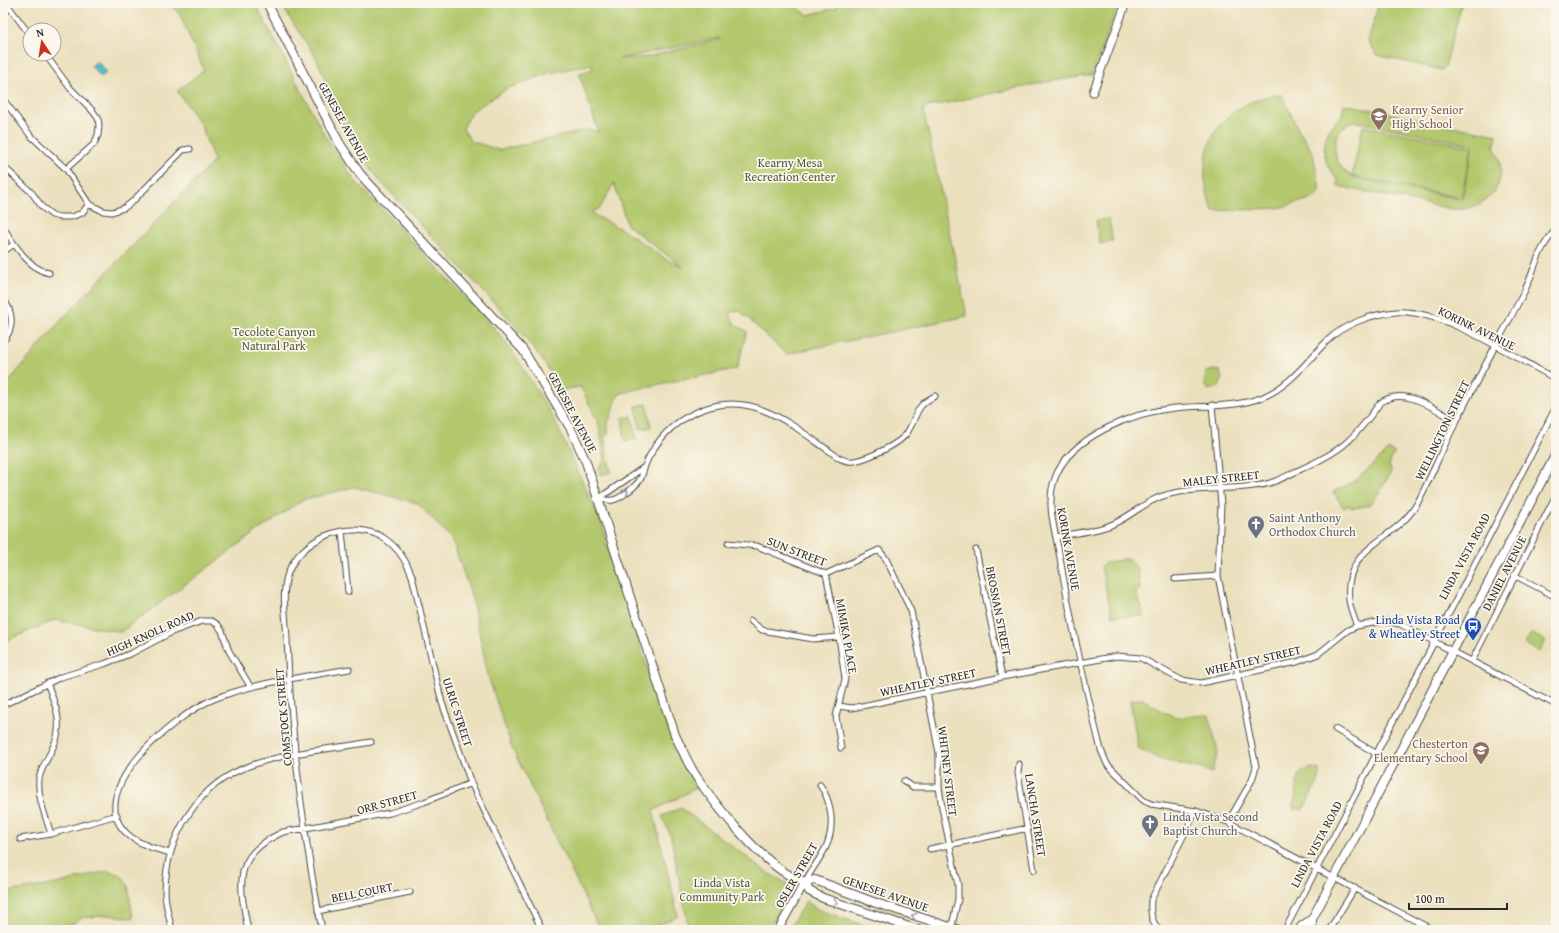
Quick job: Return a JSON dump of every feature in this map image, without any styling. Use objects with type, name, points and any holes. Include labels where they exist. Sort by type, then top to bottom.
[{"type":"main road","name":"GENESEE AVENUE","points":[[267,3],[340,144],[360,174],[523,350],[571,429],[586,462],[675,735],[695,775],[722,812],[758,851],[783,871],[805,882],[815,880],[876,904],[954,929]]},
{"type":"main road","points":[[1299,930],[1312,919],[1556,454]]},
{"type":"main road","name":"GENESEE AVENUE","points":[[805,882],[809,891],[823,898],[918,930]]},
{"type":"main road","points":[[1312,919],[1312,930]]},
{"type":"street","points":[[6,3],[22,24]]},
{"type":"street","points":[[1093,92],[1126,3]]},
{"type":"street","points":[[51,62],[70,88],[98,118],[98,134],[94,144],[66,169]]},
{"type":"street","points":[[3,99],[30,135],[66,169],[89,204],[103,210],[112,212],[124,208],[132,202],[183,150],[190,149]]},
{"type":"street","points":[[3,166],[32,193],[42,207],[52,215],[59,217],[71,217],[82,213],[89,204]]},
{"type":"street","points":[[3,227],[14,244],[40,272],[49,273]]},
{"type":"street","name":"WELLINGTON STREET","points":[[1357,626],[1349,601],[1349,577],[1359,557],[1367,548],[1394,530],[1416,506],[1456,420],[1524,291],[1540,251],[1556,230]]},
{"type":"street","points":[[3,252],[14,244]]},
{"type":"street","points":[[3,298],[7,304],[12,320],[9,334],[3,341]]},
{"type":"street","name":"KORINK AVENUE","points":[[1334,877],[1228,822],[1196,811],[1151,804],[1143,800],[1106,764],[1101,750],[1080,662],[1051,509],[1054,480],[1070,453],[1087,440],[1123,421],[1153,411],[1212,405],[1241,404],[1264,397],[1281,388],[1296,375],[1328,340],[1346,327],[1368,318],[1396,312],[1417,313],[1439,318],[1556,379]]},
{"type":"street","points":[[598,498],[614,500],[629,491],[641,479],[643,468],[658,442],[667,431],[678,422],[701,410],[726,405],[752,406],[770,412],[791,424],[842,460],[854,461],[898,442],[908,432],[922,403],[935,396]]},
{"type":"street","name":"MALEY STREET","points":[[1057,537],[1113,525],[1151,501],[1166,495],[1256,486],[1277,481],[1326,458],[1351,440],[1380,403],[1385,400],[1400,396],[1411,398],[1456,420]]},
{"type":"street","points":[[1212,405],[1221,504],[1218,576],[1256,767],[1252,780],[1228,822]]},
{"type":"street","name":"LINDA VISTA ROAD","points":[[1285,930],[1556,408]]},
{"type":"street","points":[[598,498],[643,468]]},
{"type":"street","name":"DANIEL AVENUE","points":[[1472,661],[1514,575],[1556,495]]},
{"type":"street","name":"ULRIC STREET","points":[[342,531],[360,530],[381,537],[396,548],[407,563],[412,576],[442,704],[471,783],[542,930]]},
{"type":"street","points":[[342,531],[348,592]]},
{"type":"street","name":"COMSTOCK STREET","points":[[322,930],[305,828],[296,755],[289,680],[285,589],[288,573],[297,557],[309,544],[325,536],[342,531]]},
{"type":"street","name":"SUN STREET","points":[[728,543],[757,546],[826,574],[879,550]]},
{"type":"street","name":"WHITNEY STREET","points":[[879,550],[886,559],[911,611],[939,753],[939,787],[949,845],[958,885],[958,899],[954,929]]},
{"type":"street","name":"BROSNAN STREET","points":[[976,550],[1002,677]]},
{"type":"street","name":"MIMIKA PLACE","points":[[826,574],[839,636],[845,679],[836,716],[841,748]]},
{"type":"street","points":[[1514,575],[1556,597]]},
{"type":"street","points":[[1175,579],[1218,576]]},
{"type":"street","name":"HIGH KNOLL ROAD","points":[[3,705],[47,683],[132,653],[172,632],[202,621],[212,621],[222,631],[229,651],[250,686]]},
{"type":"street","name":"WHEATLEY STREET","points":[[839,706],[852,708],[1080,662],[1126,656],[1141,658],[1181,680],[1201,683],[1297,662],[1318,654],[1348,630],[1377,621],[1400,624],[1556,705]]},
{"type":"street","points":[[751,622],[762,630],[769,632],[813,639],[839,636]]},
{"type":"street","points":[[170,853],[146,846],[130,837],[117,815],[116,796],[124,775],[154,739],[194,709],[212,699],[250,686],[349,669]]},
{"type":"street","points":[[47,683],[58,709],[59,725],[55,744],[43,766],[39,780],[40,797],[51,834]]},
{"type":"street","points":[[1335,729],[1377,754]]},
{"type":"street","points":[[172,930],[166,891],[168,862],[178,831],[195,804],[224,778],[250,765],[269,759],[371,742]]},
{"type":"street","name":"LANCHA STREET","points":[[1019,764],[1018,773],[1034,870]]},
{"type":"street","points":[[904,781],[913,787],[939,787]]},
{"type":"street","name":"ORR STREET","points":[[248,930],[240,891],[244,866],[256,848],[270,837],[283,832],[390,814],[471,783]]},
{"type":"street","name":"OSLER STREET","points":[[778,930],[826,847],[830,834],[831,815],[827,794],[820,785]]},
{"type":"street","points":[[1159,930],[1154,924],[1150,912],[1151,900],[1196,811]]},
{"type":"street","points":[[20,839],[51,834],[117,815]]},
{"type":"street","points":[[930,849],[1028,828]]},
{"type":"street","points":[[1334,877],[1434,930]]},
{"type":"street","points":[[1329,930],[1354,888]]},
{"type":"street","name":"BELL COURT","points":[[318,911],[410,892]]},
{"type":"street","points":[[1416,930],[1419,923]]},
{"type":"green space","name":"Tecolote Canyon Natural Park","points":[[168,3],[255,3],[323,132],[354,180],[496,330],[515,355],[554,419],[602,524],[610,558],[668,728],[691,776],[698,787],[653,811],[678,916],[646,930],[600,930],[512,748],[489,679],[471,595],[452,539],[417,503],[354,487],[302,500],[256,532],[121,632],[55,620],[3,642],[3,388],[64,317],[214,161],[201,125],[177,91],[204,70],[179,13]]},
{"type":"green space","name":"Kearny Mesa Recreation Center","points":[[281,3],[790,3],[808,15],[836,8],[836,3],[1119,3],[1092,75],[1041,83],[923,108],[967,316],[786,354],[739,310],[729,313],[735,325],[747,331],[737,369],[662,383],[619,394],[608,423],[608,435],[604,436],[611,472],[600,475],[599,468],[605,460],[598,422],[581,387],[561,390],[543,361],[514,324],[380,181],[359,152],[347,132],[328,93],[318,62]],"holes":[[[718,38],[720,39],[647,57],[619,59]],[[592,64],[593,69],[579,73],[598,131],[588,130],[499,150],[471,141],[463,129],[471,112],[506,89],[549,73]],[[614,183],[627,225],[683,267],[667,260],[625,231],[596,216],[592,212],[600,208]]]},
{"type":"green space","points":[[1379,3],[1462,3],[1445,67],[1441,70],[1377,55],[1368,41]]},
{"type":"green space","points":[[1273,95],[1282,95],[1298,129],[1313,153],[1320,190],[1314,198],[1279,208],[1213,211],[1207,191],[1205,172],[1207,154],[1213,137],[1222,123],[1236,111],[1253,101]]},
{"type":"green space","points":[[1344,104],[1497,135],[1495,145],[1493,145],[1499,158],[1501,170],[1499,181],[1495,190],[1487,199],[1477,205],[1466,208],[1452,209],[1337,186],[1338,180],[1327,164],[1324,146],[1330,128],[1344,114],[1342,114]],"holes":[[[1354,121],[1473,145],[1462,199],[1358,179],[1342,168],[1337,160],[1335,151],[1335,142],[1339,133],[1345,126]]]},
{"type":"green space","points":[[1363,126],[1472,147],[1461,198],[1352,176]]},
{"type":"green space","points":[[1109,219],[1113,242],[1100,244],[1096,221]]},
{"type":"green space","points":[[1213,370],[1220,371],[1222,380],[1219,387],[1208,390],[1204,385],[1206,372]]},
{"type":"green space","points":[[647,404],[651,427],[640,429],[636,406]]},
{"type":"green space","points":[[632,416],[636,439],[625,441],[622,418]]},
{"type":"green space","points":[[1389,450],[1395,453],[1389,464],[1391,472],[1379,493],[1369,505],[1351,508],[1349,505],[1344,508],[1333,492],[1355,481]]},
{"type":"green space","points":[[1129,558],[1138,570],[1140,589],[1136,592],[1144,616],[1112,616],[1101,567],[1105,563]]},
{"type":"green space","points":[[1531,633],[1546,641],[1539,652],[1525,644]]},
{"type":"green space","points":[[1142,699],[1162,711],[1176,717],[1209,715],[1218,752],[1212,773],[1203,769],[1162,760],[1138,748],[1130,700]]},
{"type":"green space","points":[[1314,768],[1319,770],[1317,784],[1304,808],[1302,810],[1299,808],[1293,810],[1300,773]]},
{"type":"green space","name":"Linda Vista Community Park","points":[[681,808],[768,873],[788,884],[777,915],[768,930],[689,930],[671,837],[662,816]]},
{"type":"green space","points":[[107,871],[121,875],[128,885],[133,918],[108,915],[81,918],[63,930],[3,930],[3,883],[11,891],[52,885]]},
{"type":"green space","name":"Linda Vista Community Park","points":[[806,901],[819,910],[877,930],[788,930]]},
{"type":"water","points":[[97,61],[107,72],[101,77],[91,66]]},
{"type":"place","name":"Kearny Senior High School","points":[[1379,131]]},
{"type":"place","name":"Saint Anthony Orthodox Church","points":[[1256,539]]},
{"type":"place","name":"Linda Vista Road & Wheatley Street","points":[[1473,641]]},
{"type":"place","name":"Chesterton Elementary School","points":[[1481,765]]},
{"type":"place","name":"Linda Vista Second Baptist Church","points":[[1150,838]]}]
